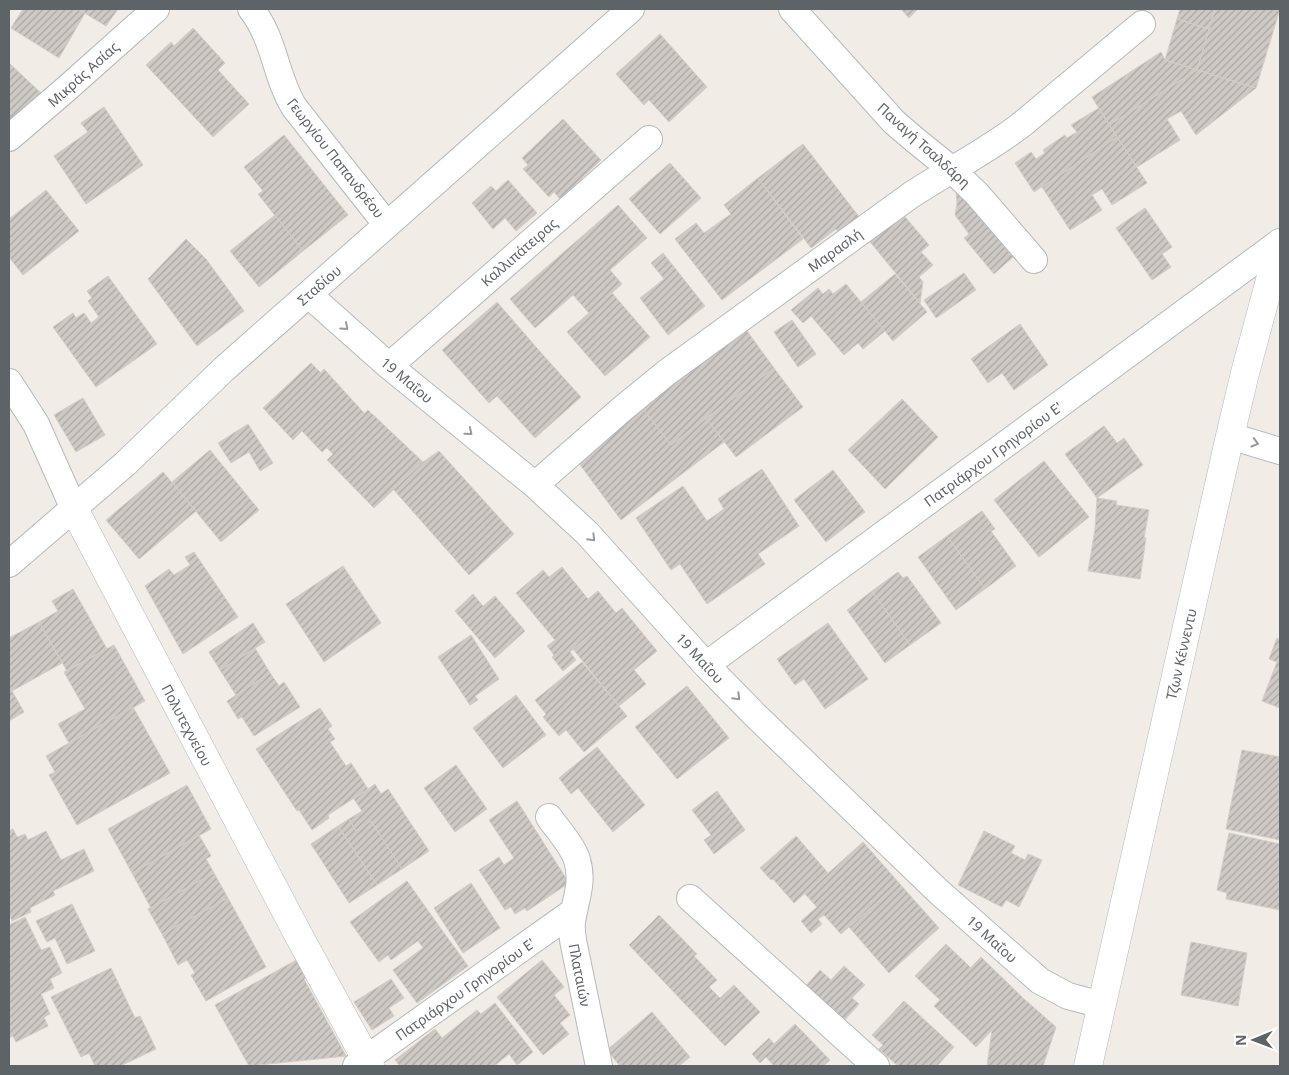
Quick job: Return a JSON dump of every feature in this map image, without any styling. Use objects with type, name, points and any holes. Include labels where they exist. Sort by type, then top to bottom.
[{"type":"main road","name":"Τζων Κέννεντυ","points":[[1088,1066],[1230,436],[1280,243]]},
{"type":"main road","name":"Πολυτεχνείου","points":[[74,509],[364,1064]]},
{"type":"street","name":"Μικράς Ασίας","points":[[9,138],[156,9]]},
{"type":"street","name":"Γεωργίου Παπανδρέου","points":[[251,9],[263,27],[287,95],[294,107],[387,224]]},
{"type":"street","name":"Σταδίου","points":[[9,564],[124,464],[224,369],[631,9]]},
{"type":"street","name":"Παναγή Τσαλδάρη","points":[[792,9],[894,122],[951,169],[977,194],[1034,260]]},
{"type":"street","name":"Μαρασλή","points":[[535,485],[622,408],[666,373],[911,194],[997,143],[1142,24]]},
{"type":"street","name":"Καλλιπάτειρας","points":[[389,366],[649,139]]},
{"type":"street","name":"Πατριάρχου Γρηγορίου Ε'","points":[[706,665],[1280,243]]},
{"type":"street","name":"19 Μαΐου","points":[[308,295],[389,366],[535,485],[597,543],[706,665],[755,715],[939,892],[1018,963],[1040,981],[1060,992],[1078,1000],[1102,1005]]},
{"type":"street","name":"Πολυτεχνείου","points":[[9,382],[36,424],[74,509]]},
{"type":"street","points":[[1230,436],[1280,450]]},
{"type":"street","name":"Πλαταιών","points":[[549,817],[571,848],[577,860],[580,883],[572,925],[574,950],[599,1066]]},
{"type":"street","points":[[690,898],[876,1066]]},
{"type":"street","name":"Πατριάρχου Γρηγορίου Ε'","points":[[364,1064],[574,911]]},
{"type":"building","points":[[23,9],[78,9],[85,13],[59,58],[11,28]]},
{"type":"building","points":[[78,9],[118,9],[106,26]]},
{"type":"building","points":[[901,9],[918,9],[909,18]]},
{"type":"building","points":[[1180,9],[1215,9],[1209,29],[1177,19]]},
{"type":"building","points":[[1215,9],[1280,9],[1256,88],[1197,70]]},
{"type":"building","points":[[1177,19],[1209,29],[1197,70],[1165,60]]},
{"type":"building","points":[[193,28],[225,63],[218,70],[249,104],[213,137],[146,65],[171,42],[174,46]]},
{"type":"building","points":[[660,34],[707,87],[669,122],[649,100],[644,105],[616,74]]},
{"type":"building","points":[[1161,52],[1165,60],[1197,70],[1109,125],[1092,97]]},
{"type":"building","points":[[9,63],[42,94],[9,130]]},
{"type":"building","points":[[1197,70],[1256,88],[1196,135],[1181,111],[1167,119],[1180,140],[1137,167],[1109,125]]},
{"type":"building","points":[[104,107],[143,165],[86,204],[54,156],[88,132],[81,123]]},
{"type":"building","points":[[1099,108],[1117,137],[1034,192],[1015,163],[1031,152],[1036,159],[1045,153],[1043,150],[1065,135],[1067,138],[1077,132],[1071,125]]},
{"type":"building","points":[[563,119],[601,160],[560,199],[554,192],[549,197],[523,169],[528,165],[522,158]]},
{"type":"building","points":[[284,135],[348,215],[303,251],[258,194],[263,191],[244,167]]},
{"type":"building","points":[[1117,137],[1147,183],[1112,205],[1102,189],[1092,195],[1102,210],[1070,230],[1042,187]]},
{"type":"building","points":[[803,144],[860,218],[839,234],[836,229],[811,248],[758,178]]},
{"type":"building","points":[[670,163],[701,198],[660,234],[629,199]]},
{"type":"building","points":[[758,178],[803,239],[722,300],[675,239],[696,223],[704,233],[731,214],[724,205]]},
{"type":"building","points":[[508,180],[537,213],[516,231],[505,218],[493,229],[472,203],[491,186],[496,191]]},
{"type":"building","points":[[46,190],[79,231],[23,275],[9,257],[9,219]]},
{"type":"building","points":[[956,190],[1013,257],[994,274],[964,238],[969,234],[955,215],[957,204]]},
{"type":"building","points":[[618,205],[647,238],[610,270],[622,284],[589,313],[573,295],[535,328],[510,299]]},
{"type":"building","points":[[1145,208],[1172,247],[1162,254],[1171,267],[1152,280],[1116,228]]},
{"type":"building","points":[[900,211],[929,245],[921,252],[933,265],[919,277],[923,282],[920,303],[867,238]]},
{"type":"building","points":[[275,215],[303,251],[259,287],[230,251]]},
{"type":"building","points":[[186,239],[206,259],[244,311],[197,346],[148,279]]},
{"type":"building","points":[[663,253],[705,306],[668,335],[640,298],[664,279],[651,263]]},
{"type":"building","points":[[964,273],[976,290],[936,318],[924,300]]},
{"type":"building","points":[[895,274],[927,312],[893,341],[861,302]]},
{"type":"building","points":[[108,276],[157,344],[96,387],[53,327],[73,313],[76,318],[84,313],[91,323],[99,317],[88,301],[92,298],[87,291]]},
{"type":"building","points":[[846,284],[885,331],[863,349],[858,343],[844,355],[811,316],[803,323],[791,310],[818,288],[823,294],[829,289],[833,294]]},
{"type":"building","points":[[612,293],[650,337],[605,376],[567,332]]},
{"type":"building","points":[[497,302],[543,355],[489,403],[442,350]]},
{"type":"building","points":[[792,320],[816,354],[798,367],[774,332]]},
{"type":"building","points":[[1020,324],[1048,365],[1014,390],[1002,373],[988,383],[971,359]]},
{"type":"building","points":[[744,327],[774,368],[671,445],[640,405]]},
{"type":"building","points":[[543,355],[581,397],[535,438],[497,396]]},
{"type":"building","points":[[311,363],[321,373],[324,369],[364,413],[322,452],[302,431],[293,440],[263,408]]},
{"type":"building","points":[[774,368],[803,407],[736,457],[706,418]]},
{"type":"building","points":[[83,398],[105,435],[76,452],[54,415]]},
{"type":"building","points":[[902,399],[938,437],[885,489],[848,450]]},
{"type":"building","points":[[640,405],[671,445],[706,418],[724,442],[621,520],[575,458]]},
{"type":"building","points":[[368,410],[423,462],[374,508],[327,460],[333,454],[327,448]]},
{"type":"building","points":[[248,424],[273,463],[260,471],[249,452],[231,463],[218,443]]},
{"type":"building","points":[[1104,426],[1117,443],[1124,438],[1143,465],[1097,498],[1065,454]]},
{"type":"building","points":[[210,450],[259,510],[221,542],[172,482]]},
{"type":"building","points":[[439,451],[514,534],[469,575],[393,489],[423,462]]},
{"type":"building","points":[[1044,461],[1089,517],[1039,557],[994,500]]},
{"type":"building","points":[[762,469],[799,526],[758,554],[765,564],[707,604],[680,564],[671,570],[636,518],[683,486],[707,521],[724,509],[718,499]]},
{"type":"building","points":[[833,470],[865,512],[826,542],[794,500]]},
{"type":"building","points":[[163,472],[196,511],[139,559],[106,520]]},
{"type":"building","points":[[1097,498],[1117,501],[1116,505],[1149,510],[1140,579],[1088,571],[1095,529]]},
{"type":"building","points":[[982,511],[995,529],[991,531],[1016,566],[985,589],[947,536]]},
{"type":"building","points":[[947,536],[985,589],[956,610],[918,557]]},
{"type":"building","points":[[194,552],[238,617],[183,654],[145,586],[169,569],[174,575],[190,565],[185,557]]},
{"type":"building","points":[[343,566],[381,623],[324,662],[286,604]]},
{"type":"building","points":[[562,567],[588,599],[598,591],[616,613],[570,652],[576,660],[563,671],[552,657],[554,655],[547,646],[555,640],[516,593],[543,570],[549,577]]},
{"type":"building","points":[[898,572],[903,578],[907,576],[941,623],[910,645],[872,591]]},
{"type":"building","points":[[73,589],[107,649],[67,671],[39,622],[58,611],[52,601]]},
{"type":"building","points":[[872,591],[910,645],[885,663],[847,610]]},
{"type":"building","points":[[473,594],[483,606],[495,596],[525,631],[495,658],[455,611]]},
{"type":"building","points":[[622,608],[657,651],[634,670],[646,684],[619,706],[573,649]]},
{"type":"building","points":[[39,622],[62,663],[12,691],[24,712],[9,721],[9,638]]},
{"type":"building","points":[[253,623],[265,642],[220,670],[209,652]]},
{"type":"building","points":[[828,623],[868,679],[825,709],[804,679],[795,685],[777,659]]},
{"type":"building","points":[[471,635],[499,679],[475,696],[478,700],[470,705],[438,657]]},
{"type":"building","points":[[1277,638],[1280,640],[1280,708],[1262,701],[1277,662],[1269,659]]},
{"type":"building","points":[[114,645],[145,701],[69,743],[58,724],[85,709],[64,672]]},
{"type":"building","points":[[255,648],[270,673],[236,695],[220,670]]},
{"type":"building","points":[[582,662],[627,716],[584,752],[566,730],[559,736],[543,717],[546,714],[535,700]]},
{"type":"building","points":[[270,673],[279,686],[284,682],[300,707],[254,736],[242,717],[238,719],[227,701]]},
{"type":"building","points":[[687,686],[729,738],[677,779],[635,727]]},
{"type":"building","points":[[516,695],[546,735],[503,768],[473,728]]},
{"type":"building","points":[[133,707],[170,773],[77,825],[49,775],[55,772],[46,756]]},
{"type":"building","points":[[320,708],[332,726],[328,729],[335,739],[330,742],[346,766],[351,763],[368,789],[328,815],[329,818],[312,830],[299,810],[297,811],[256,749]]},
{"type":"building","points":[[597,747],[645,805],[613,832],[578,788],[571,794],[559,778]]},
{"type":"building","points":[[1242,750],[1280,757],[1280,840],[1226,829]]},
{"type":"building","points":[[456,765],[487,809],[455,832],[424,788]]},
{"type":"building","points":[[375,784],[381,794],[388,789],[429,851],[402,869],[371,821],[356,831],[349,819],[362,811],[354,799]]},
{"type":"building","points":[[187,785],[211,829],[132,873],[108,829]]},
{"type":"building","points":[[717,791],[745,830],[714,854],[704,840],[711,835],[692,810]]},
{"type":"building","points":[[517,801],[569,883],[527,911],[525,908],[515,914],[511,907],[505,910],[479,870],[499,857],[504,865],[514,858],[489,820]]},
{"type":"building","points":[[349,819],[356,831],[371,821],[402,869],[377,885],[338,826]]},
{"type":"building","points":[[338,826],[377,885],[349,903],[311,844]]},
{"type":"building","points":[[13,829],[17,837],[25,834],[28,840],[46,831],[61,860],[84,849],[94,871],[53,891],[55,895],[30,908],[31,912],[12,921],[9,913],[9,831]]},
{"type":"building","points":[[984,831],[1015,846],[1011,853],[1025,860],[1028,854],[1042,860],[1019,907],[1006,900],[1002,907],[958,885]]},
{"type":"building","points":[[1229,833],[1280,844],[1280,910],[1226,899],[1227,893],[1217,890]]},
{"type":"building","points":[[199,835],[211,856],[206,859],[214,873],[151,908],[132,873]]},
{"type":"building","points":[[796,836],[828,873],[794,903],[773,879],[771,880],[760,868]]},
{"type":"building","points":[[863,842],[899,883],[841,934],[824,915],[818,919],[822,924],[811,933],[801,921],[817,907],[805,894]]},
{"type":"building","points":[[214,873],[228,898],[162,934],[148,909]]},
{"type":"building","points":[[407,881],[439,926],[391,960],[388,955],[379,962],[350,922]]},
{"type":"building","points":[[471,883],[500,928],[463,953],[434,908]]},
{"type":"building","points":[[899,883],[939,928],[889,973],[849,927]]},
{"type":"building","points":[[228,898],[266,967],[206,1001],[191,975],[195,973],[187,960],[178,965],[162,934]]},
{"type":"building","points":[[72,904],[95,951],[67,964],[55,938],[47,942],[36,921]]},
{"type":"building","points":[[659,915],[697,954],[694,956],[717,980],[709,987],[720,998],[734,985],[760,1012],[725,1046],[629,945]]},
{"type":"building","points":[[25,917],[41,950],[50,947],[62,973],[50,979],[54,988],[41,994],[50,1014],[44,1017],[48,1026],[16,1042],[13,1036],[9,1038],[9,925]]},
{"type":"building","points":[[439,926],[468,966],[417,1003],[393,970],[423,948],[418,941]]},
{"type":"building","points":[[1191,942],[1247,953],[1238,1006],[1181,995]]},
{"type":"building","points":[[946,944],[971,968],[940,1000],[915,976]]},
{"type":"building","points":[[981,957],[1023,998],[976,1047],[934,1006]]},
{"type":"building","points":[[300,958],[309,975],[304,979],[346,1056],[249,1066],[215,1005]]},
{"type":"building","points":[[542,960],[564,987],[554,995],[570,1015],[560,1023],[569,1034],[543,1055],[497,997]]},
{"type":"building","points":[[844,966],[865,985],[852,998],[859,1004],[843,1022],[805,987],[820,970],[831,980]]},
{"type":"building","points":[[111,968],[135,1018],[140,1016],[156,1049],[120,1066],[95,1066],[89,1053],[81,1057],[51,997]]},
{"type":"building","points":[[391,979],[404,998],[389,1008],[394,1016],[372,1030],[354,1002]]},
{"type":"building","points":[[1023,998],[1056,1027],[1043,1066],[987,1066],[992,1030]]},
{"type":"building","points":[[904,1001],[954,1047],[937,1066],[898,1066],[879,1049],[883,1045],[872,1035]]},
{"type":"building","points":[[495,1003],[533,1052],[517,1065],[509,1054],[494,1066],[400,1066],[395,1060],[435,1029],[442,1038],[477,1010],[481,1014]]},
{"type":"building","points":[[652,1012],[690,1057],[679,1066],[620,1066],[607,1050]]},
{"type":"building","points":[[795,1024],[830,1060],[823,1066],[774,1066],[766,1057],[760,1063],[752,1054],[769,1038],[774,1044]]}]
